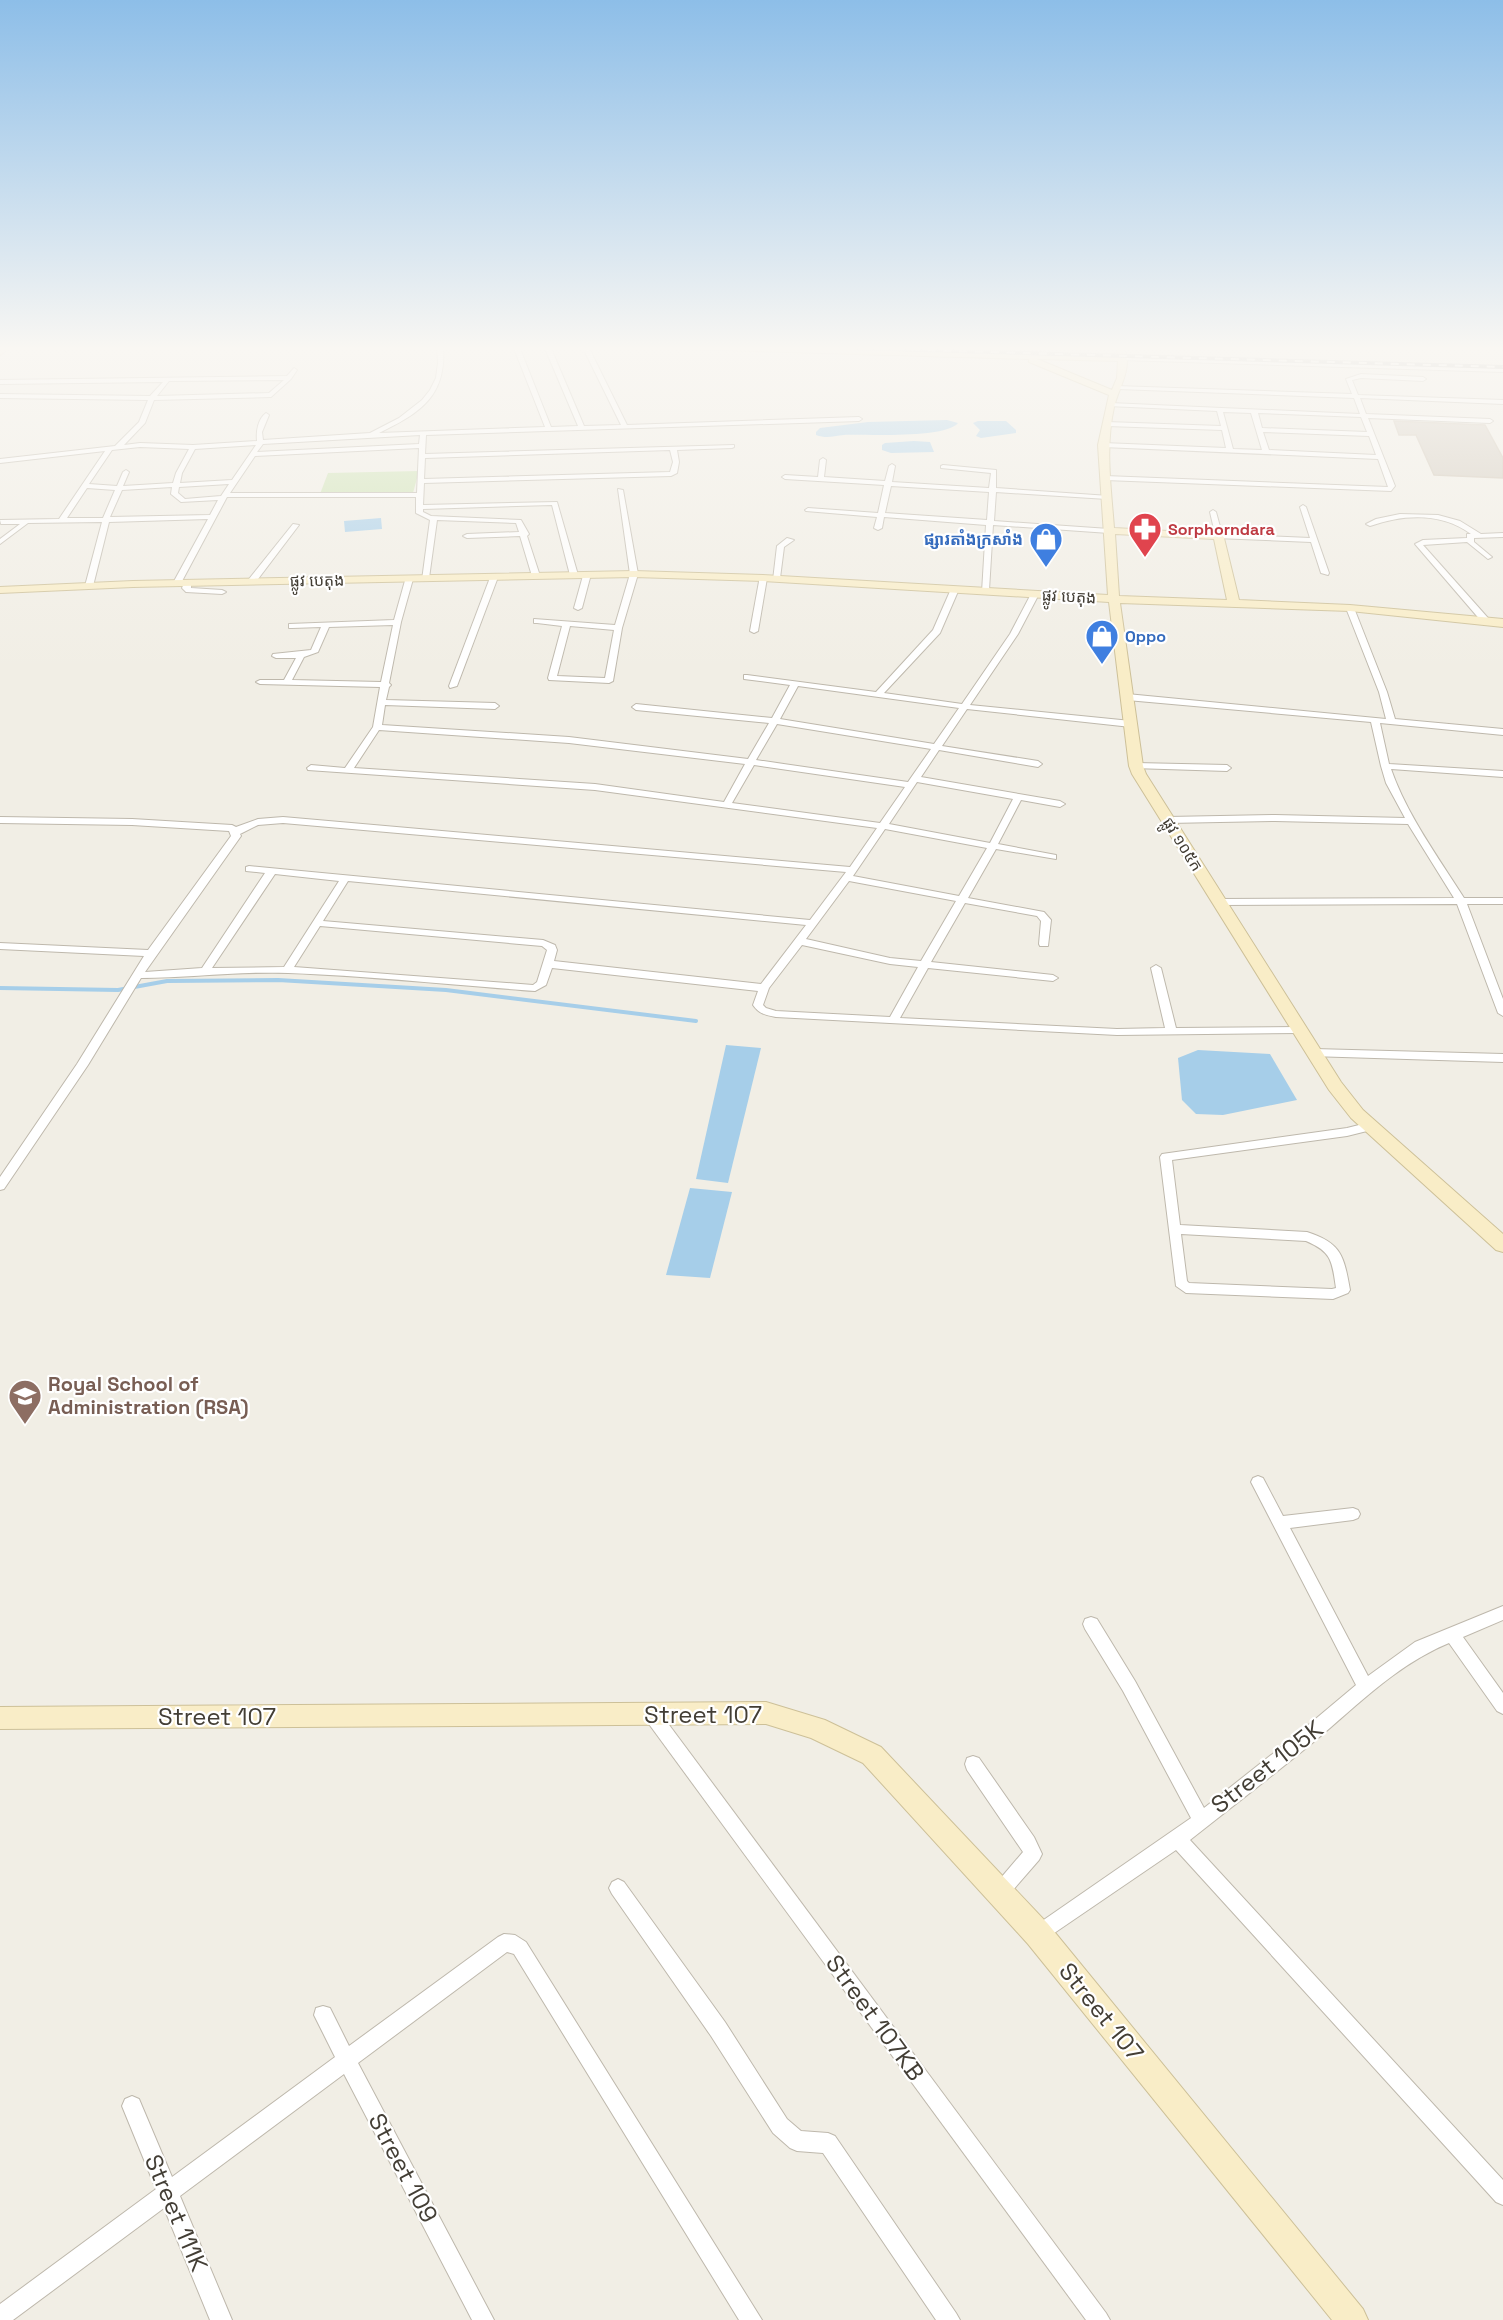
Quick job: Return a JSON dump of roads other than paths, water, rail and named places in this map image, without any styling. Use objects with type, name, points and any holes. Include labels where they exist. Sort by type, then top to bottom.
[{"type":"street","points":[[0,461],[63,454]]},
{"type":"street","points":[[62,520],[109,454]]},
{"type":"street","points":[[190,454],[175,486],[174,494],[183,501],[224,497],[418,495]]},
{"type":"street","points":[[222,592],[189,590],[182,583],[224,497],[254,454]]},
{"type":"street","points":[[476,454],[421,456],[419,513],[434,518],[518,521],[525,534],[536,576]]},
{"type":"street","points":[[420,481],[671,474],[674,473],[676,462],[674,454]]},
{"type":"street","name":"ផ្លូវ ១០៥ក","points":[[1104,454],[1114,599],[1136,766],[1335,1086],[1357,1113],[1503,1245]]},
{"type":"street","points":[[1105,478],[1385,490],[1392,486],[1380,457],[1318,454]]},
{"type":"street","points":[[821,478],[823,460]]},
{"type":"street","points":[[878,528],[892,466]]},
{"type":"street","points":[[943,467],[994,471],[985,590]]},
{"type":"street","points":[[89,586],[106,519],[126,472]]},
{"type":"street","points":[[785,477],[1107,497]]},
{"type":"street","points":[[85,486],[121,488],[234,482]]},
{"type":"street","points":[[567,623],[552,678],[609,681],[618,628],[634,574],[620,490]]},
{"type":"street","points":[[418,507],[555,504],[574,574]]},
{"type":"street","points":[[1303,507],[1325,573]]},
{"type":"street","points":[[808,510],[1109,531],[1314,540]]},
{"type":"street","points":[[1213,512],[1234,604]]},
{"type":"street","points":[[1,522],[213,517]]},
{"type":"street","points":[[1370,524],[1386,518],[1440,517],[1459,522],[1478,535]]},
{"type":"street","points":[[425,578],[434,518]]},
{"type":"street","points":[[0,542],[29,521]]},
{"type":"street","points":[[252,581],[295,525]]},
{"type":"street","points":[[467,536],[525,534]]},
{"type":"street","points":[[1469,540],[1470,536],[1503,535]]},
{"type":"street","points":[[776,578],[781,546],[790,540]]},
{"type":"street","points":[[1485,620],[1419,544],[1469,540],[1488,557]]},
{"type":"street","points":[[579,608],[587,574]]},
{"type":"street","name":"ផ្លូវ បេតុង","points":[[0,590],[252,581],[634,574],[776,578],[1114,599],[1350,608],[1503,623]]},
{"type":"street","points":[[453,686],[494,577]]},
{"type":"street","points":[[754,631],[763,578]]},
{"type":"street","points":[[349,769],[377,727],[387,685],[397,622],[409,579]]},
{"type":"street","points":[[878,695],[937,631],[955,589]]},
{"type":"street","points":[[1035,594],[1014,634],[914,782],[764,988],[758,1005],[762,1010],[776,1014],[1045,1029],[1171,1032],[1300,1030]]},
{"type":"street","points":[[1350,608],[1383,692],[1391,722]]},
{"type":"street","points":[[537,621],[618,628]]},
{"type":"street","points":[[292,626],[397,622]]},
{"type":"street","points":[[276,656],[301,655],[316,649],[326,625]]},
{"type":"street","points":[[287,683],[301,655]]},
{"type":"street","points":[[747,677],[963,707],[1131,724]]},
{"type":"street","points":[[260,682],[387,685]]},
{"type":"street","points":[[727,804],[796,683]]},
{"type":"street","points":[[1127,697],[1503,732]]},
{"type":"street","points":[[382,702],[495,706]]},
{"type":"street","points":[[636,707],[774,721],[1038,765]]},
{"type":"street","points":[[1374,720],[1385,766],[1411,821],[1461,901],[1503,1013]]},
{"type":"street","points":[[377,727],[568,740],[914,782],[1060,804]]},
{"type":"street","points":[[1136,766],[1227,768]]},
{"type":"street","points":[[1385,766],[1503,774]]},
{"type":"street","points":[[311,768],[595,787],[883,825],[1053,857]]},
{"type":"street","points":[[893,1021],[923,965],[995,845],[1018,797]]},
{"type":"street","points":[[1168,820],[1275,818],[1411,821]]},
{"type":"street","points":[[0,820],[132,822],[232,828],[236,832]]},
{"type":"street","points":[[0,1186],[82,1065],[151,953],[207,879],[236,836],[236,832],[256,821],[283,820],[849,874],[1040,914],[1046,920],[1044,944]]},
{"type":"street","points":[[249,869],[813,923]]},
{"type":"street","points":[[205,970],[273,872]]},
{"type":"street","points":[[287,970],[345,878]]},
{"type":"street","points":[[1219,902],[1503,901]]},
{"type":"street","points":[[136,977],[205,970],[287,970],[530,988],[539,987],[552,947],[543,943],[317,923]]},
{"type":"street","points":[[800,941],[890,961],[1053,978]]},
{"type":"street","points":[[0,946],[151,953]]},
{"type":"street","points":[[548,964],[764,988]]},
{"type":"street","points":[[1156,968],[1171,1032]]},
{"type":"street","points":[[1314,1053],[1503,1058]]},
{"type":"street","points":[[1175,1229],[1307,1237],[1327,1244],[1337,1254],[1343,1290],[1333,1294],[1186,1288],[1181,1283],[1166,1157],[1347,1132],[1371,1126]]},
{"type":"street","points":[[1258,1482],[1365,1687]]},
{"type":"street","points":[[1279,1523],[1353,1514]]},
{"type":"street","name":"Street 105K","points":[[1038,1934],[1177,1839],[1300,1743],[1365,1687],[1421,1647],[1503,1613]]},
{"type":"street","points":[[1091,1624],[1129,1686],[1201,1820]]},
{"type":"street","points":[[1452,1635],[1503,1706]]},
{"type":"street","name":"Street 107","points":[[0,1718],[766,1713],[816,1728],[872,1755],[1000,1892],[1038,1934],[1352,2320]]},
{"type":"street","name":"Street 107KB","points":[[652,1715],[1099,2320]]},
{"type":"street","points":[[973,1764],[1028,1843],[1033,1854],[1000,1892]]},
{"type":"street","points":[[1177,1839],[1503,2195]]},
{"type":"street","points":[[618,1888],[718,2029],[780,2126],[797,2141],[828,2143],[949,2320]]},
{"type":"street","points":[[0,2317],[504,1943],[515,1944],[520,1948],[750,2320]]},
{"type":"street","name":"Street 109","points":[[323,2015],[483,2320]]},
{"type":"street","name":"Street 111K","points":[[132,2106],[221,2320]]},
{"type":"water","points":[[381,518],[382,529],[345,532],[344,521]]},
{"type":"water","points":[[726,1045],[761,1048],[728,1183],[696,1179]]},
{"type":"water","points":[[1198,1050],[1270,1054],[1297,1100],[1223,1115],[1196,1114],[1182,1100],[1178,1058]]},
{"type":"water","points":[[690,1188],[732,1192],[710,1278],[666,1275]]},
{"type":"waterway","points":[[0,988],[118,990],[167,981],[278,980],[446,990],[696,1021]]},
{"type":"place","name":"Sorphorndara","points":[[1145,558]]},
{"type":"place","name":"ផ្សារតាំងក្រសាំង","points":[[1046,568]]},
{"type":"place","name":"Oppo","points":[[1102,665]]},
{"type":"place","name":"Royal School of Administration (RSA)","points":[[25,1425]]}]
